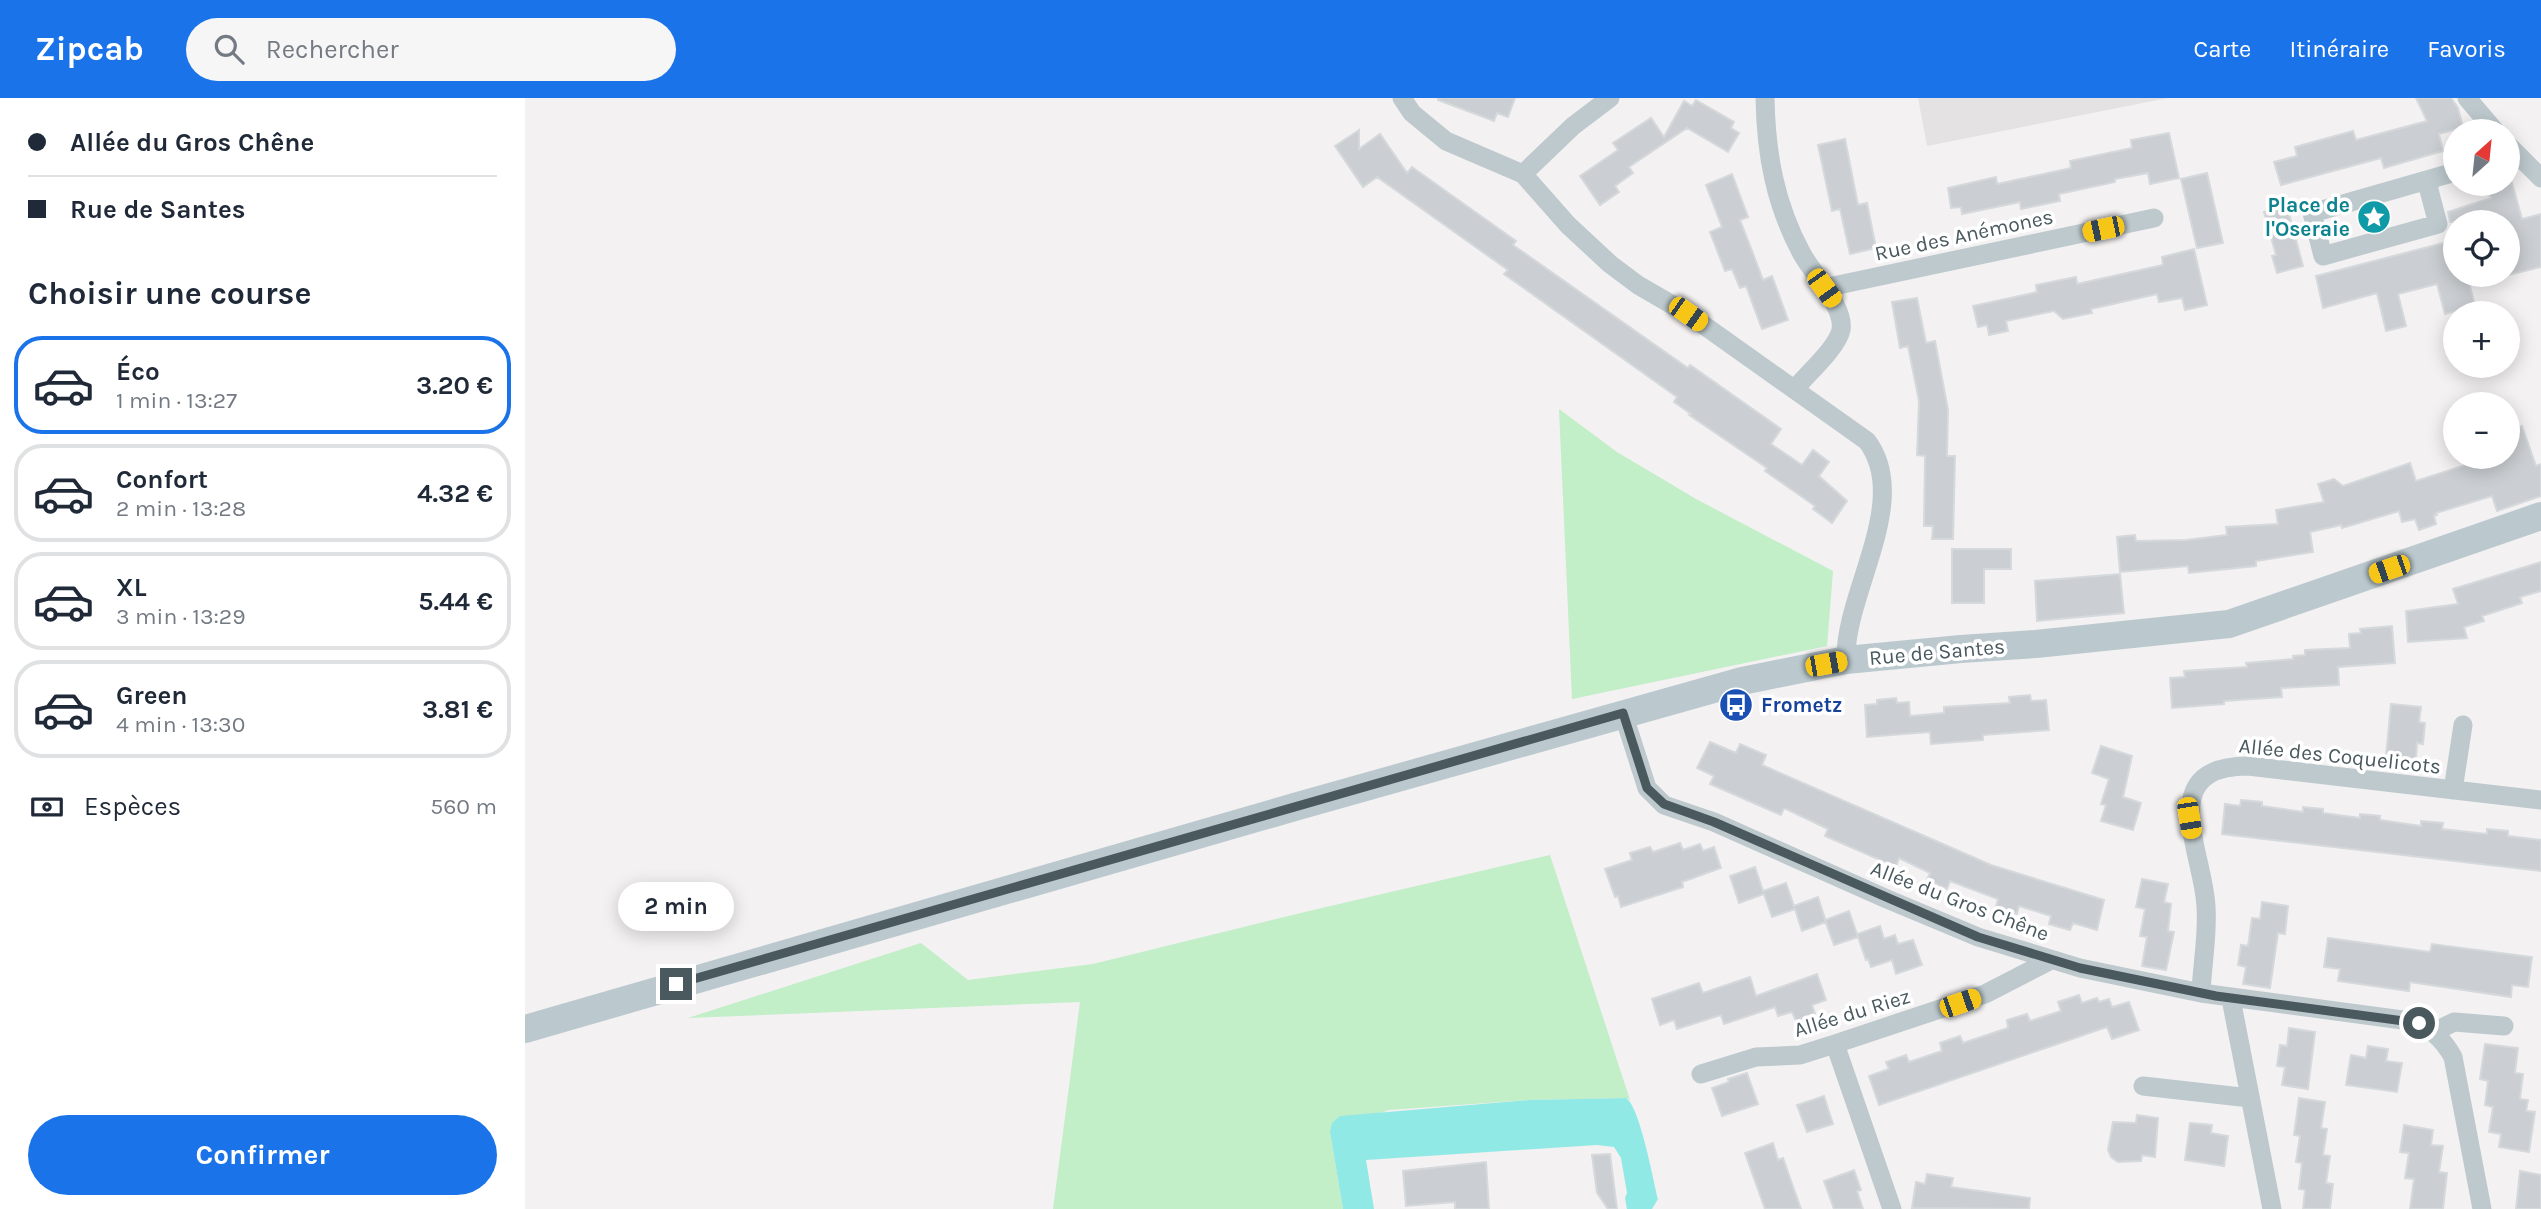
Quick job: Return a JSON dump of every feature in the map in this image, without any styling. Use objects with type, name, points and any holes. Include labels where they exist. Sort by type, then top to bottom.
[{"type":"street","points":[[1402,98],[1412,113],[1446,141],[1523,174],[1567,225],[1609,264],[1638,285],[1688,314],[1867,441],[1880,463],[1882,476],[1879,508],[1872,555],[1848,628],[1846,660]]},
{"type":"street","points":[[1523,174],[1573,126],[1610,98]]},
{"type":"street","points":[[1765,98],[1768,152],[1780,208],[1808,266],[1840,316],[1839,334],[1833,346],[1795,389]]},
{"type":"street","points":[[2467,98],[2485,119]]},
{"type":"street","points":[[2520,157],[2541,178]]},
{"type":"street","points":[[2429,180],[2438,224],[2323,256],[2312,212],[2443,176]]},
{"type":"street","name":"Rue des Anémones","points":[[1824,288],[2154,218]]},
{"type":"street","name":"Rue de Santes","points":[[525,1029],[1623,713],[1761,677],[1846,660],[2229,624],[2541,516]]},
{"type":"street","name":"Allée du Gros Chêne","points":[[1623,713],[1647,788],[1664,804],[1714,822],[1940,922],[1999,945],[2051,960],[2231,999],[2410,1021],[2434,1032]]},
{"type":"street","name":"Allée des Coquelicots","points":[[2453,790],[2463,725]]},
{"type":"street","name":"Allée des Coquelicots","points":[[2201,993],[2206,906],[2189,818],[2190,804],[2200,782],[2209,774],[2233,766],[2541,800]]},
{"type":"street","name":"Allée du Riez","points":[[1701,1074],[1756,1057],[1800,1055],[1835,1044],[1985,994],[2051,960]]},
{"type":"street","points":[[2231,999],[2272,1209]]},
{"type":"street","points":[[2482,1209],[2453,1057],[2434,1032],[2454,1022],[2504,1026]]},
{"type":"street","points":[[1835,1044],[1892,1209]]},
{"type":"street","points":[[2143,1086],[2250,1098]]},
{"type":"shaded area","points":[[1918,98],[2168,98],[1927,146]]},
{"type":"green space","points":[[1559,409],[1617,452],[1696,499],[1833,571],[1827,646],[1572,699]]},
{"type":"green space","points":[[1550,855],[1630,1100],[1529,1100],[1389,1110],[1330,1132],[1343,1209],[1053,1209],[1080,1002],[688,1018],[921,943],[968,980],[1093,964]]},
{"type":"water","points":[[1626,1098],[1641,1129],[1658,1199],[1652,1209],[1627,1209],[1621,1158],[1614,1147],[1597,1145],[1366,1160],[1374,1209],[1343,1209],[1330,1132],[1332,1123],[1340,1116],[1529,1100]]},
{"type":"building","points":[[1438,98],[1515,98],[1508,117],[1497,113],[1494,121]]},
{"type":"building","points":[[2416,98],[2451,98],[2458,108],[2461,119],[2443,119],[2443,133],[2439,134],[2443,151],[2384,168],[2381,158],[2281,185],[2274,162],[2297,156],[2295,147],[2353,131],[2356,140],[2427,121]]},
{"type":"building","points":[[1696,100],[1734,122],[1731,128],[1739,133],[1728,152],[1687,128],[1629,167],[1633,173],[1615,186],[1619,192],[1600,205],[1580,176],[1618,150],[1613,143],[1651,118],[1664,137],[1684,101],[1692,106]]},
{"type":"building","points":[[1359,130],[1359,149],[1380,134],[1407,173],[1412,167],[1516,241],[1513,245],[1688,368],[1690,365],[1781,429],[1771,444],[1802,465],[1813,450],[1829,462],[1819,476],[1847,501],[1832,523],[1813,509],[1815,506],[1765,471],[1767,468],[1689,415],[1691,414],[1674,402],[1677,397],[1504,274],[1508,270],[1377,177],[1363,187],[1335,146]]},
{"type":"building","points":[[2169,133],[2179,178],[2150,184],[2148,173],[2115,179],[2115,182],[2059,194],[2060,201],[2021,209],[2020,202],[1962,214],[1961,207],[1951,208],[1948,188],[1996,177],[1997,184],[2071,168],[2070,161],[2132,148],[2131,140]]},
{"type":"building","points":[[1845,139],[1858,205],[1867,203],[1876,248],[1850,254],[1840,209],[1832,211],[1818,145]]},
{"type":"building","points":[[2207,173],[2223,243],[2197,248],[2181,179]]},
{"type":"building","points":[[1732,174],[1748,217],[1740,220],[1763,280],[1772,276],[1788,320],[1762,329],[1746,286],[1740,288],[1732,269],[1725,271],[1710,232],[1722,227],[1706,185]]},
{"type":"building","points":[[2490,196],[2516,196],[2520,210],[2454,210],[2491,198]]},
{"type":"building","points":[[2287,206],[2303,266],[2277,273],[2272,256],[2276,255],[2264,212]]},
{"type":"building","points":[[2520,212],[2522,219],[2541,214],[2541,267],[2520,272]]},
{"type":"building","points":[[2443,243],[2443,287],[2470,287],[2474,301],[2443,301],[2443,306],[2437,284],[2398,294],[2406,326],[2386,331],[2377,293],[2323,308],[2316,276]]},
{"type":"building","points":[[2194,249],[2207,305],[2185,310],[2182,298],[2159,302],[2157,294],[2091,309],[2092,313],[2063,319],[2054,311],[2006,321],[2008,331],[1989,335],[1987,325],[1978,327],[1973,306],[2037,292],[2036,285],[2076,277],[2077,284],[2163,265],[2162,257]]},
{"type":"building","points":[[1917,298],[1926,343],[1935,341],[1948,410],[1947,456],[1955,456],[1953,539],[1932,539],[1933,526],[1924,526],[1925,456],[1917,455],[1919,401],[1908,346],[1900,348],[1892,302]]},
{"type":"building","points":[[2522,426],[2536,466],[2541,464],[2541,496],[2497,511],[2492,496],[2436,513],[2436,524],[2419,530],[2415,519],[2402,522],[2399,511],[2342,528],[2341,525],[2310,532],[2313,552],[2256,561],[2256,566],[2189,573],[2188,566],[2120,572],[2117,537],[2135,535],[2136,541],[2186,540],[2227,535],[2226,527],[2278,524],[2276,510],[2324,502],[2318,484],[2334,479],[2343,486],[2410,463],[2416,481],[2453,469],[2520,469]]},
{"type":"building","points":[[1952,549],[2011,549],[2011,569],[1984,569],[1984,603],[1952,603]]},
{"type":"building","points":[[2541,562],[2541,591],[2520,597],[2522,603],[2482,616],[2484,621],[2464,627],[2467,638],[2408,642],[2406,611],[2458,604],[2453,589]]},
{"type":"building","points":[[2120,574],[2124,613],[2037,621],[2035,581]]},
{"type":"building","points":[[2392,626],[2395,663],[2338,667],[2339,685],[2281,688],[2282,697],[2172,708],[2170,678],[2185,677],[2184,671],[2247,667],[2246,663],[2293,659],[2293,656],[2305,655],[2305,650],[2350,648],[2349,634],[2361,633],[2360,629]]},
{"type":"building","points":[[2030,695],[2031,701],[2046,700],[2049,730],[1983,735],[1983,740],[1931,744],[1930,732],[1867,737],[1865,705],[1877,704],[1877,700],[1896,698],[1897,703],[1909,702],[1910,716],[1944,713],[1944,707],[2010,703],[2009,697]]},
{"type":"building","points":[[2391,704],[2421,707],[2419,722],[2425,723],[2423,744],[2417,743],[2416,759],[2386,756]]},
{"type":"building","points":[[1710,742],[1736,753],[1740,744],[1766,755],[1762,765],[1991,865],[2104,900],[2097,930],[2073,923],[2070,930],[2049,924],[2051,916],[2019,906],[2017,914],[2006,911],[1996,907],[1998,899],[1950,881],[1947,889],[1927,880],[1930,873],[1899,858],[1896,867],[1825,836],[1828,829],[1784,808],[1781,815],[1710,784],[1714,776],[1697,768]]},
{"type":"building","points":[[2101,746],[2132,756],[2123,797],[2141,803],[2133,830],[2101,821],[2106,805],[2101,804],[2109,779],[2092,773]]},
{"type":"building","points":[[2241,800],[2303,812],[2303,807],[2323,809],[2323,813],[2360,818],[2360,814],[2380,816],[2380,820],[2421,826],[2421,821],[2443,823],[2442,829],[2487,834],[2487,829],[2508,831],[2508,836],[2541,840],[2541,871],[2222,834],[2225,804],[2240,806]]},
{"type":"building","points":[[1680,843],[1683,850],[1700,844],[1703,851],[1714,847],[1721,868],[1682,882],[1683,887],[1621,907],[1605,869],[1632,860],[1630,853],[1650,847],[1653,852]]},
{"type":"building","points":[[1755,867],[1763,891],[1786,883],[1794,906],[1818,897],[1826,922],[1802,931],[1795,909],[1772,917],[1764,894],[1739,903],[1730,876]]},
{"type":"building","points":[[2142,879],[2168,884],[2164,902],[2171,904],[2168,931],[2174,932],[2166,970],[2142,966],[2147,937],[2140,936],[2145,909],[2136,907]]},
{"type":"building","points":[[2262,902],[2288,906],[2285,934],[2278,933],[2270,988],[2243,984],[2246,967],[2238,965],[2241,945],[2248,946],[2252,918],[2260,919]]},
{"type":"building","points":[[1849,911],[1858,937],[1834,945],[1825,920]]},
{"type":"building","points":[[1880,926],[1884,939],[1895,935],[1898,944],[1913,940],[1922,965],[1896,974],[1892,960],[1871,967],[1857,934]]},
{"type":"building","points":[[2328,938],[2430,952],[2432,944],[2532,957],[2528,987],[2512,985],[2511,997],[2410,982],[2409,991],[2338,981],[2340,969],[2324,967]]},
{"type":"building","points":[[1817,974],[1826,1000],[1812,1005],[1815,1014],[1796,1021],[1792,1012],[1778,1016],[1775,1007],[1724,1024],[1721,1015],[1677,1029],[1674,1020],[1660,1025],[1652,999],[1699,983],[1703,993],[1750,977],[1756,996]]},
{"type":"building","points":[[2079,995],[2082,1003],[2097,998],[2099,1002],[2109,999],[2112,1007],[2129,1002],[2139,1030],[2112,1039],[2107,1027],[1879,1105],[1869,1076],[1889,1069],[1886,1062],[1906,1055],[1909,1062],[1942,1051],[1940,1043],[1960,1036],[1963,1043],[2008,1028],[2007,1020],[2027,1014],[2030,1021],[2061,1011],[2058,1002]]},
{"type":"building","points":[[2289,1028],[2315,1032],[2308,1089],[2282,1085],[2285,1067],[2277,1066],[2280,1045],[2287,1046]]},
{"type":"building","points":[[2485,1044],[2518,1048],[2515,1073],[2523,1074],[2520,1099],[2528,1100],[2526,1111],[2535,1112],[2529,1152],[2499,1147],[2501,1134],[2489,1132],[2493,1107],[2485,1105],[2488,1081],[2480,1079]]},
{"type":"building","points":[[2368,1046],[2388,1049],[2386,1061],[2402,1063],[2397,1092],[2346,1085],[2351,1055],[2366,1058]]},
{"type":"building","points":[[1747,1073],[1758,1104],[1722,1116],[1712,1088]]},
{"type":"building","points":[[1824,1096],[1833,1124],[1807,1132],[1797,1105]]},
{"type":"building","points":[[2299,1098],[2325,1102],[2321,1128],[2327,1129],[2323,1155],[2330,1156],[2326,1183],[2333,1184],[2330,1209],[2303,1209],[2305,1190],[2299,1189],[2302,1163],[2296,1162],[2300,1136],[2294,1135]]},
{"type":"building","points":[[2137,1115],[2158,1118],[2155,1157],[2142,1155],[2141,1161],[2118,1162],[2111,1157],[2108,1150],[2113,1122],[2136,1123]]},
{"type":"building","points":[[2190,1123],[2212,1125],[2211,1133],[2228,1136],[2224,1166],[2185,1160]]},
{"type":"building","points":[[2404,1125],[2433,1130],[2431,1145],[2443,1146],[2439,1172],[2447,1173],[2443,1209],[2410,1209],[2414,1179],[2405,1178],[2409,1153],[2400,1152]]},
{"type":"building","points":[[1773,1143],[1778,1160],[1783,1158],[1801,1209],[1765,1209],[1745,1153]]},
{"type":"building","points":[[1610,1154],[1617,1209],[1608,1209],[1597,1193],[1592,1155]]},
{"type":"building","points":[[1486,1162],[1489,1209],[1455,1209],[1455,1202],[1406,1206],[1403,1171]]},
{"type":"building","points":[[1854,1170],[1861,1190],[1857,1191],[1863,1209],[1834,1209],[1824,1181]]},
{"type":"building","points":[[2520,1171],[2541,1175],[2541,1209],[2516,1209]]},
{"type":"building","points":[[1927,1174],[1953,1178],[1951,1187],[2030,1198],[2029,1209],[1912,1208],[1916,1182],[1925,1184]]},
{"type":"place","name":"Place de l'Oseraie","points":[[2374,217]]},
{"type":"place","name":"Frometz","points":[[1736,705]]},
{"type":"route","points":[[676,984],[1623,713],[1647,788],[1656,799],[1978,937],[2104,974],[2231,999],[2419,1023]]}]
